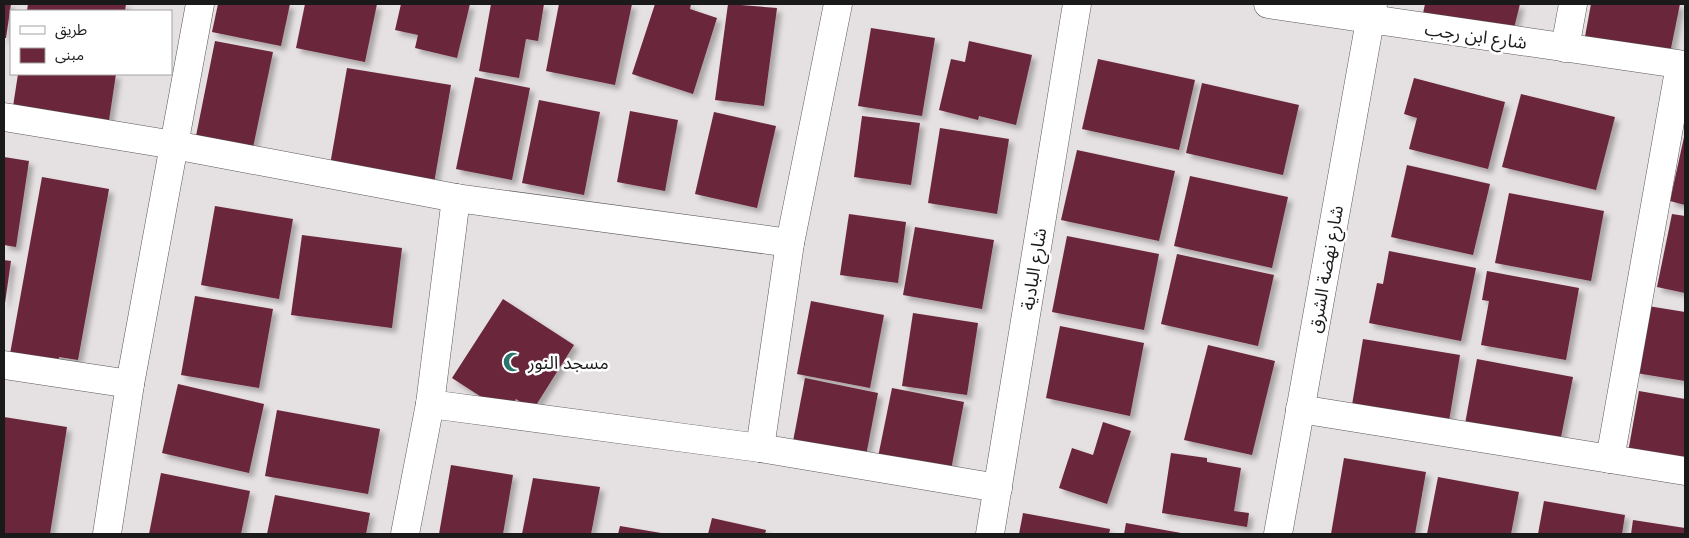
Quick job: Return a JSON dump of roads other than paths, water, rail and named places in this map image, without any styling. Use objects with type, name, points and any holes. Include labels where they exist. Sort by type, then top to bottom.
[{"type":"street","points":[[106,534],[130,384],[200,4]]},
{"type":"street","points":[[760,448],[790,243],[838,4]]},
{"type":"street","name":"شارع البادية","points":[[990,534],[1076,4]]},
{"type":"street","name":"شارع ابن رجب","points":[[1268,4],[1371,11],[1565,48],[1683,65]]},
{"type":"street","points":[[1565,48],[1573,4]]},
{"type":"street","name":"شارع نهضة الشرق","points":[[1278,534],[1371,11]]},
{"type":"street","points":[[1610,459],[1683,65]]},
{"type":"street","points":[[4,117],[174,145],[456,198],[790,243]]},
{"type":"street","points":[[405,534],[430,404],[456,198]]},
{"type":"street","points":[[4,365],[130,384]]},
{"type":"street","points":[[430,404],[760,448],[998,488]]},
{"type":"street","points":[[1300,410],[1685,471]]},
{"type":"place","name":"مسجد النور","points":[[513,362]]}]
